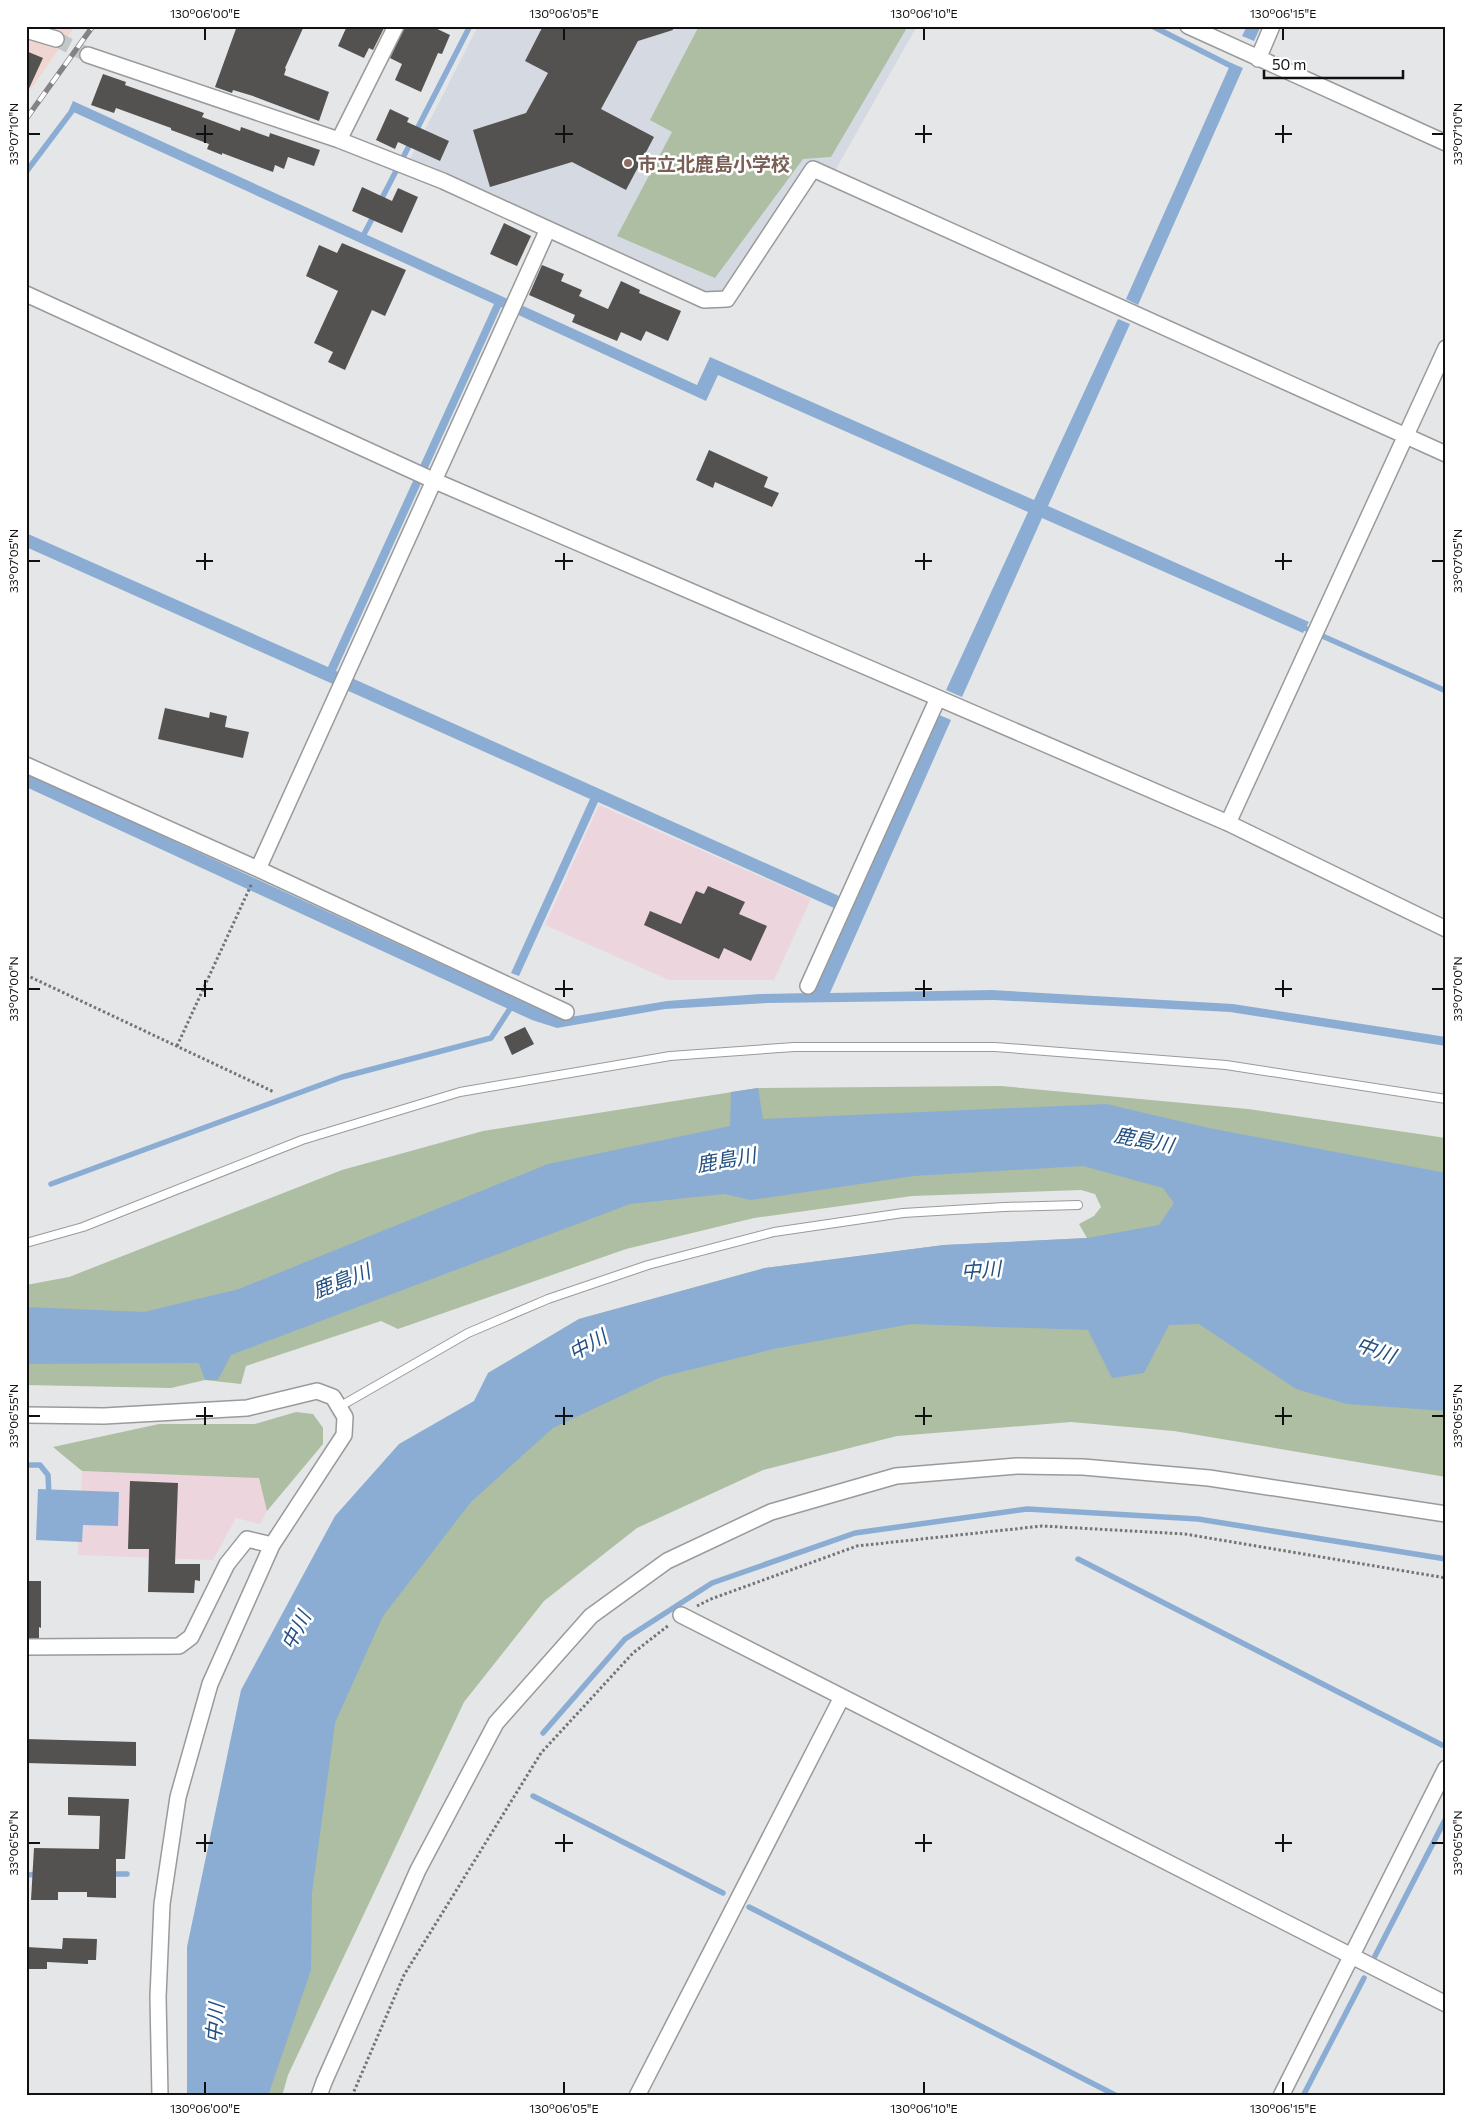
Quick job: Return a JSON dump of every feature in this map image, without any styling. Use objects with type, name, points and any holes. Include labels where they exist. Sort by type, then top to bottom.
[{"type":"street","points":[[339,140],[396,26]]},
{"type":"street","points":[[1188,26],[1446,143]]},
{"type":"street","points":[[1258,59],[1272,26]]},
{"type":"street","points":[[26,30],[56,39]]},
{"type":"street","points":[[88,55],[339,140],[408,167],[443,181],[704,300],[726,299],[813,170],[1446,454]]},
{"type":"street","points":[[258,869],[548,229]]},
{"type":"street","points":[[26,294],[435,481],[1228,823],[1446,929]]},
{"type":"street","points":[[1228,823],[1446,348]]},
{"type":"street","points":[[808,986],[938,698]]},
{"type":"street","points":[[26,765],[258,869],[566,1012]]},
{"type":"street","points":[[26,1415],[104,1416],[247,1408],[317,1391],[333,1397],[345,1417],[344,1435],[272,1545],[210,1684],[178,1797],[162,1904],[158,1997],[160,2096]]},
{"type":"street","points":[[319,2096],[418,1870],[496,1723],[591,1616],[667,1561],[770,1512],[896,1476],[1017,1466],[1083,1467],[1209,1478],[1446,1514]]},
{"type":"street","points":[[26,1646],[179,1646],[191,1637],[227,1564],[247,1539],[272,1545]]},
{"type":"street","points":[[682,1615],[1446,2004]]},
{"type":"street","points":[[637,2096],[842,1697]]},
{"type":"street","points":[[1281,2096],[1446,1768]]},
{"type":"lane","points":[[26,1243],[83,1227],[302,1140],[460,1092],[670,1056],[794,1047],[995,1047],[1226,1065],[1446,1099]]},
{"type":"lane","points":[[339,1407],[468,1333],[548,1299],[648,1265],[774,1232],[903,1213],[1078,1205]]},
{"type":"path","points":[[177,1046],[247,894]]},
{"type":"path","points":[[26,975],[274,1092]]},
{"type":"shaded area","points":[[26,26],[75,26],[26,96]]},
{"type":"shaded area","name":"市立北鹿島小学校","points":[[478,26],[917,26],[836,169],[811,166],[722,297],[706,296],[409,161]]},
{"type":"shaded area","points":[[599,805],[811,899],[774,980],[669,980],[545,925]]},
{"type":"shaded area","points":[[82,1471],[259,1478],[267,1511],[260,1524],[236,1518],[213,1560],[78,1555]]},
{"type":"green space","points":[[699,26],[908,26],[831,157],[803,159],[715,278],[617,236],[672,132],[650,120]]},
{"type":"green space","points":[[1001,1086],[1248,1109],[1446,1138],[1446,1191],[778,1142],[249,1304],[26,1325],[26,1285],[69,1277],[342,1170],[483,1131],[758,1088]]},
{"type":"green space","points":[[1110,1147],[1264,1256],[488,1373],[579,1319],[765,1268],[944,1245],[1087,1238],[1079,1224],[1094,1216],[1101,1207],[1095,1194],[1081,1190],[912,1196],[754,1218],[626,1249],[398,1329],[381,1321],[246,1366],[241,1384],[205,1380],[171,1388],[26,1385],[26,1347],[613,1190]]},
{"type":"green space","points":[[1117,1278],[1446,1383],[1446,1477],[1174,1431],[1071,1422],[897,1436],[763,1470],[637,1528],[544,1601],[464,1702],[288,2075],[282,2096],[225,2096],[311,1658],[521,1401]]},
{"type":"green space","points":[[296,1412],[313,1414],[323,1428],[323,1444],[267,1511],[259,1478],[82,1471],[53,1447],[159,1424],[255,1424]]},
{"type":"water","points":[[1247,26],[1261,26],[1254,41],[1242,36]]},
{"type":"water","points":[[1231,63],[1243,68],[1138,305],[1126,299]]},
{"type":"water","points":[[73,101],[697,385],[710,357],[1034,500],[1118,319],[1130,324],[1048,506],[1309,622],[1303,633],[1042,518],[962,697],[946,690],[1028,512],[718,375],[706,401],[501,307],[336,671],[839,896],[834,908],[598,802],[519,976],[511,973],[590,799],[26,547],[26,533],[328,667],[494,304],[69,110]]},
{"type":"water","points":[[937,714],[951,720],[830,993],[992,990],[1233,1004],[1446,1037],[1446,1046],[1230,1012],[994,1000],[767,1003],[665,1009],[557,1028],[532,1020],[26,787],[26,773],[537,1008],[564,1018],[667,1001],[760,994],[813,993]]},
{"type":"water","points":[[758,1088],[763,1119],[1106,1104],[1209,1128],[1446,1173],[1446,1411],[1347,1404],[1296,1389],[1199,1324],[1169,1325],[1144,1373],[1112,1378],[1088,1330],[911,1324],[774,1349],[661,1377],[553,1428],[471,1502],[383,1616],[335,1723],[312,1893],[311,1970],[268,2096],[187,2096],[187,1947],[241,1690],[335,1516],[399,1444],[474,1401],[488,1373],[579,1319],[765,1268],[944,1245],[1087,1238],[1159,1225],[1174,1203],[1163,1188],[1083,1166],[914,1176],[751,1200],[724,1194],[630,1204],[231,1355],[218,1380],[205,1380],[199,1363],[26,1364],[26,1307],[144,1312],[239,1289],[548,1164],[730,1126],[731,1092]]},
{"type":"water","points":[[38,1489],[119,1492],[118,1526],[83,1525],[82,1542],[36,1540]]},
{"type":"building","points":[[237,26],[304,26],[285,68],[284,75],[329,92],[319,121],[253,96],[233,90],[232,93],[215,87]]},
{"type":"building","points":[[347,26],[385,26],[373,50],[369,48],[364,58],[338,46]]},
{"type":"building","points":[[405,26],[431,26],[450,35],[442,54],[438,53],[421,92],[395,80],[402,64],[390,58]]},
{"type":"building","points":[[543,26],[672,26],[673,30],[638,41],[601,109],[654,137],[626,190],[572,162],[490,187],[473,130],[526,113],[548,73],[525,61]]},
{"type":"building","points":[[26,51],[43,58],[26,95]]},
{"type":"building","points":[[103,74],[126,82],[125,85],[204,113],[202,117],[240,131],[241,127],[269,137],[270,133],[320,150],[314,166],[288,157],[284,169],[275,165],[273,172],[207,149],[209,144],[171,130],[171,128],[116,108],[114,113],[91,105]]},
{"type":"building","points":[[390,109],[409,118],[407,122],[449,141],[440,161],[398,142],[395,149],[376,140]]},
{"type":"building","points":[[362,187],[392,201],[398,188],[418,197],[402,233],[352,211]]},
{"type":"building","points":[[504,223],[531,236],[517,266],[490,254]]},
{"type":"building","points":[[342,243],[406,270],[385,316],[372,310],[345,370],[328,362],[333,352],[314,343],[338,291],[306,276],[319,245],[337,253]]},
{"type":"building","points":[[542,265],[564,274],[561,281],[582,290],[579,296],[608,309],[621,281],[640,290],[639,293],[681,311],[668,341],[646,331],[641,341],[621,332],[617,341],[572,322],[575,315],[529,295]]},
{"type":"building","points":[[709,450],[768,477],[764,487],[779,493],[772,507],[715,482],[713,488],[696,480]]},
{"type":"building","points":[[165,708],[209,718],[210,712],[227,716],[225,727],[249,732],[243,758],[158,739]]},
{"type":"building","points":[[708,886],[745,902],[739,914],[767,926],[751,961],[724,948],[719,959],[644,925],[650,911],[681,924],[696,891],[704,894]]},
{"type":"building","points":[[525,1027],[534,1044],[512,1055],[504,1037]]},
{"type":"building","points":[[130,1481],[178,1483],[175,1564],[200,1564],[200,1581],[195,1580],[194,1593],[148,1592],[149,1549],[128,1549]]},
{"type":"building","points":[[26,1581],[41,1581],[41,1628],[39,1627],[39,1638],[26,1638]]},
{"type":"building","points":[[26,1739],[136,1742],[136,1766],[26,1763]]},
{"type":"building","points":[[68,1797],[129,1799],[125,1859],[116,1859],[116,1898],[87,1897],[87,1892],[58,1892],[58,1900],[31,1900],[34,1848],[99,1849],[100,1816],[68,1815]]},
{"type":"building","points":[[63,1938],[97,1939],[96,1960],[88,1960],[88,1964],[47,1962],[47,1969],[26,1969],[26,1947],[62,1949]]},
{"type":"waterway","points":[[415,133],[470,26]]},
{"type":"waterway","points":[[1152,26],[1235,68]]},
{"type":"waterway","points":[[26,172],[75,107],[77,108]]},
{"type":"waterway","points":[[380,202],[411,142]]},
{"type":"waterway","points":[[362,238],[375,213]]},
{"type":"waterway","points":[[1300,626],[1446,691]]},
{"type":"waterway","points":[[51,1184],[342,1077],[491,1038],[513,1004]]},
{"type":"waterway","points":[[26,1465],[40,1465],[48,1475],[49,1496]]},
{"type":"waterway","points":[[543,1733],[625,1639],[712,1583],[855,1533],[1027,1509],[1198,1519],[1446,1559]]},
{"type":"waterway","points":[[1078,1559],[1442,1745]]},
{"type":"waterway","points":[[533,1796],[723,1893]]},
{"type":"waterway","points":[[1375,1956],[1446,1818]]},
{"type":"waterway","points":[[26,1875],[40,1874]]},
{"type":"waterway","points":[[109,1874],[127,1874]]},
{"type":"waterway","points":[[749,1907],[1117,2096]]},
{"type":"waterway","points":[[1303,2096],[1364,1978]]},
{"type":"tunnel","points":[[56,39],[88,55]]},
{"type":"railway","points":[[26,119],[93,26]]},
{"type":"place","name":"市立北鹿島小学校","points":[[628,163]]},
{"type":"water label","name":"鹿島川","points":[[1144,1139]]},
{"type":"water label","name":"鹿島川","points":[[726,1159]]},
{"type":"water label","name":"中川","points":[[981,1269]]},
{"type":"water label","name":"鹿島川","points":[[341,1280]]},
{"type":"water label","name":"中川","points":[[587,1344]]},
{"type":"water label","name":"中川","points":[[1376,1349]]},
{"type":"water label","name":"中川","points":[[295,1630]]},
{"type":"water label","name":"中川","points":[[214,2023]]}]
